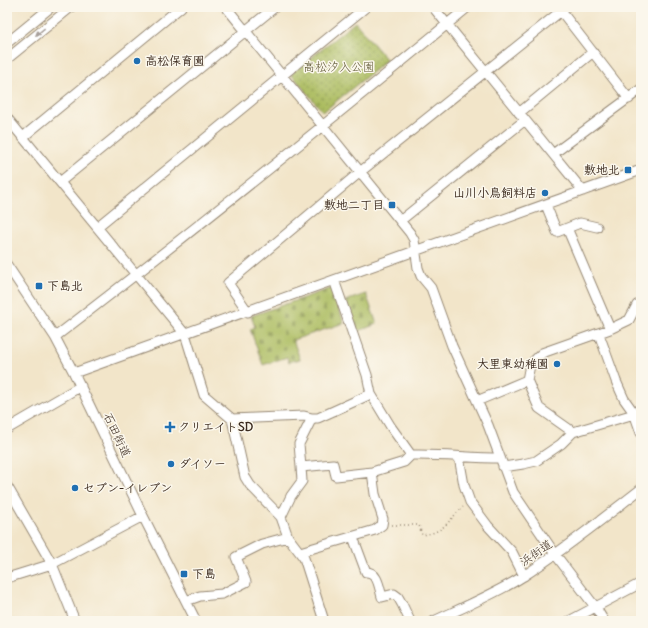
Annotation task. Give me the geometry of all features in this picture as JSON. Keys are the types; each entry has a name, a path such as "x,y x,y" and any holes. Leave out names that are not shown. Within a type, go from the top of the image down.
{"street":[{"path":"7,43 51,7"},
{"path":"7,59 70,7"},
{"path":"23,137 181,7"},
{"path":"226,7 410,233 414,240 418,268 421,276 432,288 452,346 488,426 513,492 555,554 596,608 604,621"},
{"path":"60,182 275,7"},
{"path":"97,227 366,7"},
{"path":"432,7 583,191"},
{"path":"55,337 322,126 468,7"},
{"path":"248,312 228,284 360,172 564,9 593,52 628,98"},
{"path":"400,221 522,117 593,52"},
{"path":"553,154 641,89"},
{"path":"7,118 185,334 204,395 232,419 245,476 250,485 282,516 288,536 304,558 324,621"},
{"path":"74,373 248,312 641,170"},
{"path":"546,204 557,232 580,223 597,227"},
{"path":"567,228 610,329"},
{"name":"石田街道","path":"7,265 55,337 81,386 143,516 196,621"},
{"path":"334,280 367,375 371,394 391,427 411,455"},
{"path":"573,432 539,408 527,380 530,365 542,353 599,334 629,320 637,305 641,303"},
{"path":"599,334 624,399 637,413 641,433"},
{"path":"477,401 527,380"},
{"path":"7,429 81,386"},
{"path":"232,419 304,416 318,418 371,394"},
{"path":"301,467 334,464 336,476 372,472 404,462 411,455 441,454 523,464 536,460 561,444 573,432 637,413"},
{"path":"282,516 291,496 302,481 299,444 312,418"},
{"path":"459,457 464,485 470,502 488,526 512,552 524,576"},
{"path":"300,552 353,537 382,526 383,519 375,494 372,472"},
{"path":"7,486 52,564 75,621"},
{"name":"浜街道","path":"434,621 479,600 524,576 641,489"},
{"path":"7,578 52,564 143,516"},
{"path":"186,601 200,596 222,594 246,582 236,557 262,544 288,536"},
{"path":"353,537 366,572 371,572 375,575 382,596 394,594 398,597 410,621"},
{"path":"569,621 641,583"}],"path":[{"path":"382,526 419,525 422,535 438,532 470,502"}],"green space":[{"name":"高松汐入公園","path":"355,22 387,60 323,112 291,74"},
{"path":"332,288 344,323 293,340 300,359 289,362 287,357 263,365 250,329 255,327 251,316"},
{"path":"366,294 377,324 356,332 345,301"}],"place":[{"name":"高松保育園","path":"137,61"},
{"name":"敷地北","path":"628,170"},
{"name":"山川小鳥飼料店","path":"545,193"},
{"name":"敷地二丁目","path":"392,205"},
{"name":"下島北","path":"39,286"},
{"name":"大里東幼稚園","path":"557,364"},
{"name":"クリエイトSD","path":"170,427"},
{"name":"ダイソー","path":"171,464"},
{"name":"セブン-イレブン","path":"75,488"},
{"name":"下島","path":"184,574"}]}
